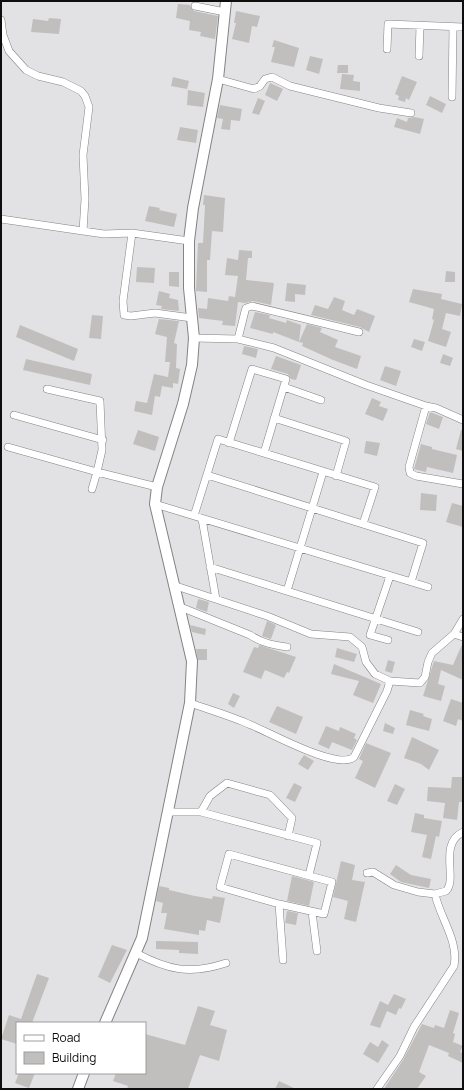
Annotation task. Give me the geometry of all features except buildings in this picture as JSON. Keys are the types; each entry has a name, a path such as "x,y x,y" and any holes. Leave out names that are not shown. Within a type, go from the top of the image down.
{"street":[{"path":"105,1022 142,938 190,703 192,661 155,504 157,487 183,404 192,365 194,338 188,288 189,241 193,208 218,79 226,1"},
{"path":"195,6 225,12"},
{"path":"1,20 3,36 9,51 26,70 38,76 63,82 81,91 85,96 89,107 84,155 85,199 83,231"},
{"path":"387,49 388,24 463,27"},
{"path":"419,56 420,26"},
{"path":"452,97 453,27"},
{"path":"218,79 254,89 260,86 265,79 272,77 297,87 379,108 411,113"},
{"path":"1,219 104,234 132,233 189,241"},
{"path":"132,233 123,301 124,315 131,316 155,313 192,318"},
{"path":"238,339 246,308 252,306 359,332"},
{"path":"194,338 238,339 274,348 366,385 426,406 446,411 463,420"},
{"path":"229,443 252,369 286,379 264,453"},
{"path":"284,388 321,400"},
{"path":"48,389 100,401 103,440 102,454 92,489"},
{"path":"426,406 409,467 410,472 416,476 463,484"},
{"path":"14,415 103,440"},
{"path":"274,418 346,441 336,476"},
{"path":"194,516 218,439 375,487 363,524"},
{"path":"8,447 157,487"},
{"path":"287,591 323,472"},
{"path":"207,475 423,543 411,582"},
{"path":"155,504 428,587"},
{"path":"202,519 216,599"},
{"path":"210,567 418,632"},
{"path":"388,640 370,635 390,576"},
{"path":"174,585 267,616 311,634 345,636 353,638 362,647 366,662 375,674 390,681 420,683 425,678 428,662 432,653 454,634 463,620"},
{"path":"178,606 250,635 261,642 274,646 287,646"},
{"path":"454,634 463,637"},
{"path":"190,703 251,724 317,754 349,760 354,757 387,691 390,681"},
{"path":"201,812 210,796 227,783 270,795 292,818 288,836"},
{"path":"168,812 201,812 316,844 309,875"},
{"path":"368,873 373,872 394,886 418,892 435,894 446,891 449,889 451,883 449,852 457,836 463,832"},
{"path":"229,854 332,882 324,914 278,904 220,887 229,854"},
{"path":"377,1089 400,1056 414,1027 454,966 456,954 437,905 435,894"},
{"path":"278,904 283,960"},
{"path":"312,912 317,952"},
{"path":"136,953 155,963 188,970 208,969 226,963"},
{"path":"78,1089 84,1074"}]}
